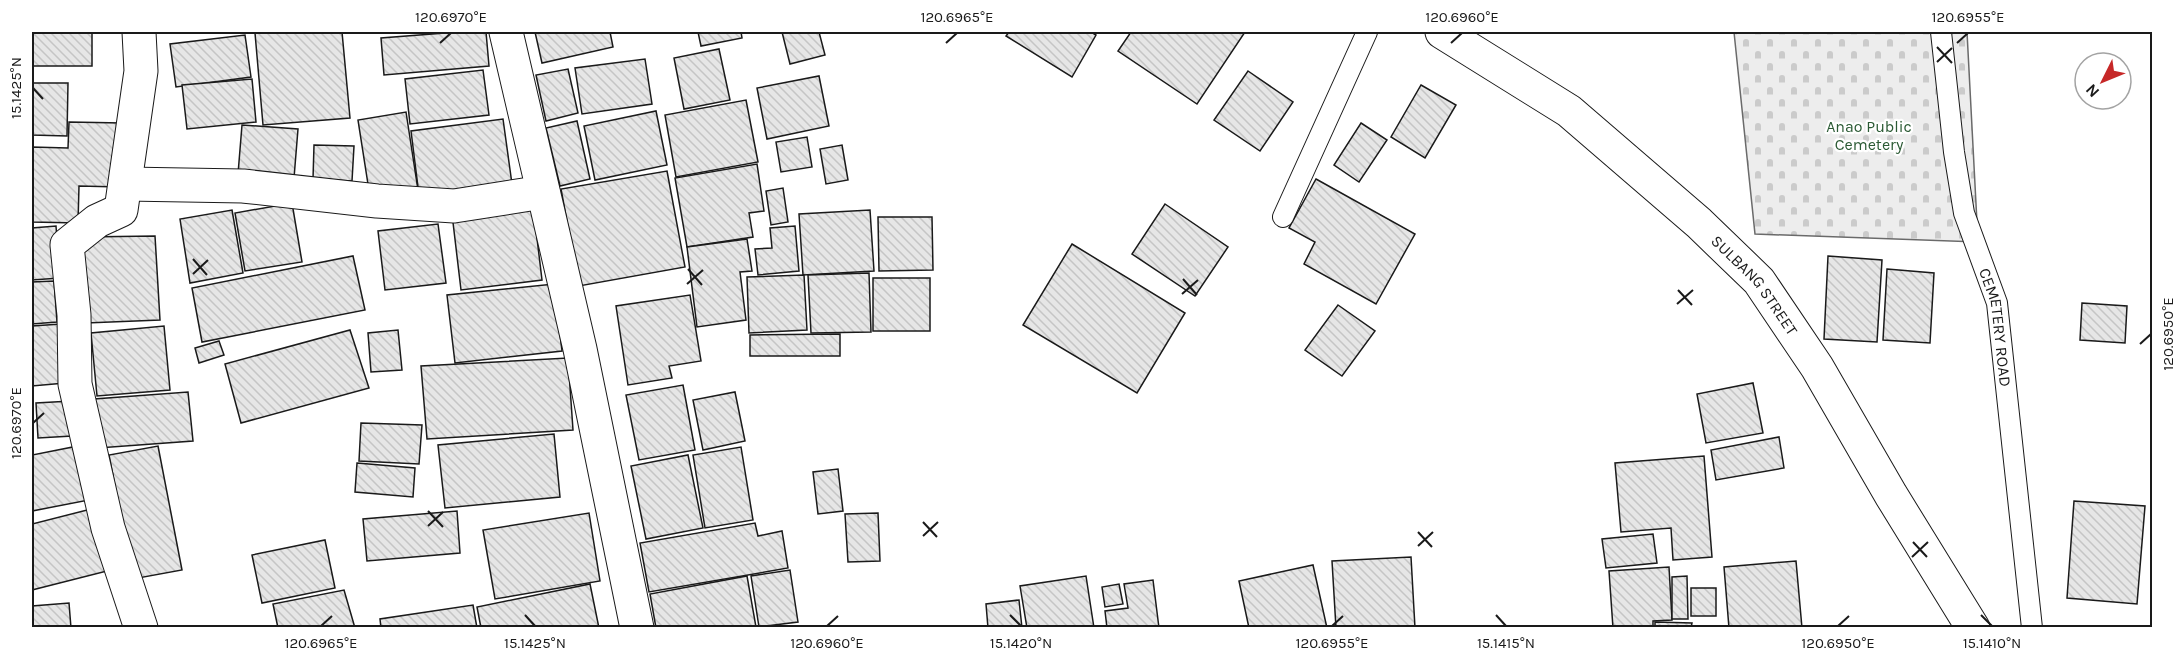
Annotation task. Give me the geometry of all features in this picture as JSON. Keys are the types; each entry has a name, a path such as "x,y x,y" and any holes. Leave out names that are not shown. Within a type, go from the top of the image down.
{"street":[{"path":"139,32 141,71 121,210 97,221 68,245 74,315 75,384 108,528 141,627"},
{"path":"506,32 580,349 637,627"},
{"name":"SULBANG STREET","path":"1442,32 1569,111 1700,223 1760,281 1817,367 1891,495 1972,627"},
{"path":"126,184 243,186 377,201 454,206 543,192"}],"lane":[{"path":"1283,217 1367,32"},
{"name":"CEMETERY ROAD","path":"1941,32 1954,152 1964,213 1997,303 2032,627"}],"green space":[{"name":"Anao Public Cemetery","path":"1734,32 1967,32 1978,242 1755,234"}],"building":[{"path":"32,32 92,32 92,66 32,66"},
{"path":"342,32 350,118 263,125 255,33"},
{"path":"486,32 489,66 384,75 381,38"},
{"path":"535,32 610,32 613,47 542,63"},
{"path":"698,32 741,32 742,38 701,46"},
{"path":"782,32 819,32 825,55 790,64"},
{"path":"1009,32 1091,32 1096,35 1072,77 1006,36"},
{"path":"1131,32 1245,32 1197,104 1118,51"},
{"path":"245,35 251,77 176,87 170,44"},
{"path":"719,49 730,100 684,109 674,58"},
{"path":"645,59 652,104 582,114 575,68"},
{"path":"568,69 578,113 546,121 536,75"},
{"path":"483,70 489,115 410,124 405,79"},
{"path":"1248,71 1293,102 1260,151 1214,120"},
{"path":"819,76 829,126 767,139 757,88"},
{"path":"252,79 256,122 187,129 182,85"},
{"path":"32,83 68,83 67,136 32,135"},
{"path":"1421,85 1456,105 1425,158 1391,137"},
{"path":"746,100 758,162 676,177 665,115"},
{"path":"656,111 667,165 595,180 584,126"},
{"path":"406,112 418,190 370,197 358,120"},
{"path":"503,119 512,184 419,195 411,131"},
{"path":"577,121 590,179 560,186 546,128"},
{"path":"69,122 122,123 120,187 79,186 78,223 32,222 32,147 68,148"},
{"path":"1361,123 1387,140 1359,182 1334,165"},
{"path":"242,125 298,129 294,178 238,174"},
{"path":"807,137 812,167 781,172 776,142"},
{"path":"314,145 354,146 352,181 313,179"},
{"path":"842,145 848,180 826,184 820,149"},
{"path":"757,164 764,211 749,213 753,237 687,247 675,178"},
{"path":"667,171 685,267 579,286 561,189"},
{"path":"1316,179 1415,234 1376,304 1304,264 1315,242 1289,228"},
{"path":"783,188 788,222 771,225 766,191"},
{"path":"292,203 302,262 245,271 235,213"},
{"path":"1165,204 1228,247 1195,296 1132,254"},
{"path":"533,205 542,280 461,290 452,214"},
{"path":"232,210 243,273 190,283 180,219"},
{"path":"870,210 874,271 803,275 799,214"},
{"path":"878,217 932,217 933,270 879,271"},
{"path":"438,224 446,283 385,290 378,231"},
{"path":"56,226 60,278 32,280 32,228"},
{"path":"795,226 799,271 758,275 755,249 772,248 770,228"},
{"path":"155,236 160,320 86,323 83,237"},
{"path":"747,239 752,271 740,272 746,320 697,327 687,247"},
{"path":"1072,244 1185,313 1137,393 1023,325"},
{"path":"353,256 365,310 202,342 192,288"},
{"path":"1828,256 1882,260 1877,342 1824,339"},
{"path":"1887,269 1934,273 1930,343 1883,340"},
{"path":"869,273 871,332 811,333 808,275"},
{"path":"804,275 807,330 749,333 747,277"},
{"path":"873,278 930,278 930,331 873,331"},
{"path":"54,281 57,322 32,324 32,282"},
{"path":"554,284 562,351 455,363 447,295"},
{"path":"690,295 701,361 669,366 672,378 628,385 616,306"},
{"path":"2082,303 2127,306 2125,343 2080,340"},
{"path":"1338,305 1375,331 1342,376 1305,350"},
{"path":"61,324 65,383 32,386 32,326"},
{"path":"164,326 170,390 97,396 91,333"},
{"path":"350,330 369,388 241,423 225,364"},
{"path":"398,330 402,370 371,372 368,333"},
{"path":"840,334 840,356 750,356 750,335"},
{"path":"219,341 224,355 199,363 195,348"},
{"path":"568,358 573,430 427,439 421,366"},
{"path":"1753,383 1763,433 1706,443 1697,394"},
{"path":"683,385 695,450 639,460 626,395"},
{"path":"188,392 193,441 98,448 94,399"},
{"path":"735,392 745,441 703,450 693,400"},
{"path":"71,401 72,436 38,438 36,403"},
{"path":"361,423 422,425 419,464 359,461"},
{"path":"554,434 560,497 445,508 438,445"},
{"path":"1779,437 1784,468 1716,480 1711,450"},
{"path":"78,446 89,500 32,511 32,455"},
{"path":"158,446 182,570 133,579 109,455"},
{"path":"741,447 753,520 705,528 693,455"},
{"path":"688,455 703,528 646,539 631,466"},
{"path":"1704,456 1712,557 1673,560 1671,528 1621,532 1615,463"},
{"path":"357,463 415,468 413,497 355,492"},
{"path":"838,469 843,511 818,514 813,472"},
{"path":"2074,501 2145,506 2137,604 2067,598"},
{"path":"95,508 111,570 32,590 32,524"},
{"path":"457,511 460,553 367,561 363,519"},
{"path":"589,513 600,581 495,599 483,530"},
{"path":"878,513 880,561 848,562 845,514"},
{"path":"755,523 758,536 782,531 788,568 649,592 640,543"},
{"path":"1653,534 1657,563 1606,568 1602,539"},
{"path":"325,540 335,588 262,603 252,555"},
{"path":"1411,557 1415,628 1336,628 1332,561"},
{"path":"1796,561 1802,628 1729,628 1724,567"},
{"path":"1313,565 1327,628 1249,628 1239,581"},
{"path":"1669,567 1672,620 1653,621 1653,628 1613,628 1609,571"},
{"path":"790,570 798,622 759,627 751,576"},
{"path":"747,576 756,627 656,628 650,594"},
{"path":"1086,576 1094,628 1027,628 1020,586"},
{"path":"1687,576 1688,619 1672,619 1672,577"},
{"path":"1153,580 1159,628 1107,628 1105,611 1128,608 1124,584"},
{"path":"590,584 599,628 481,628 477,607"},
{"path":"1119,584 1123,604 1105,607 1102,587"},
{"path":"1691,588 1716,588 1716,616 1691,616"},
{"path":"344,590 355,628 278,628 273,604"},
{"path":"1019,600 1022,628 988,628 986,604"},
{"path":"69,603 71,628 32,628 32,606"},
{"path":"473,605 477,628 381,628 380,619"},
{"path":"1655,622 1692,623 1691,628 1655,628"}]}
